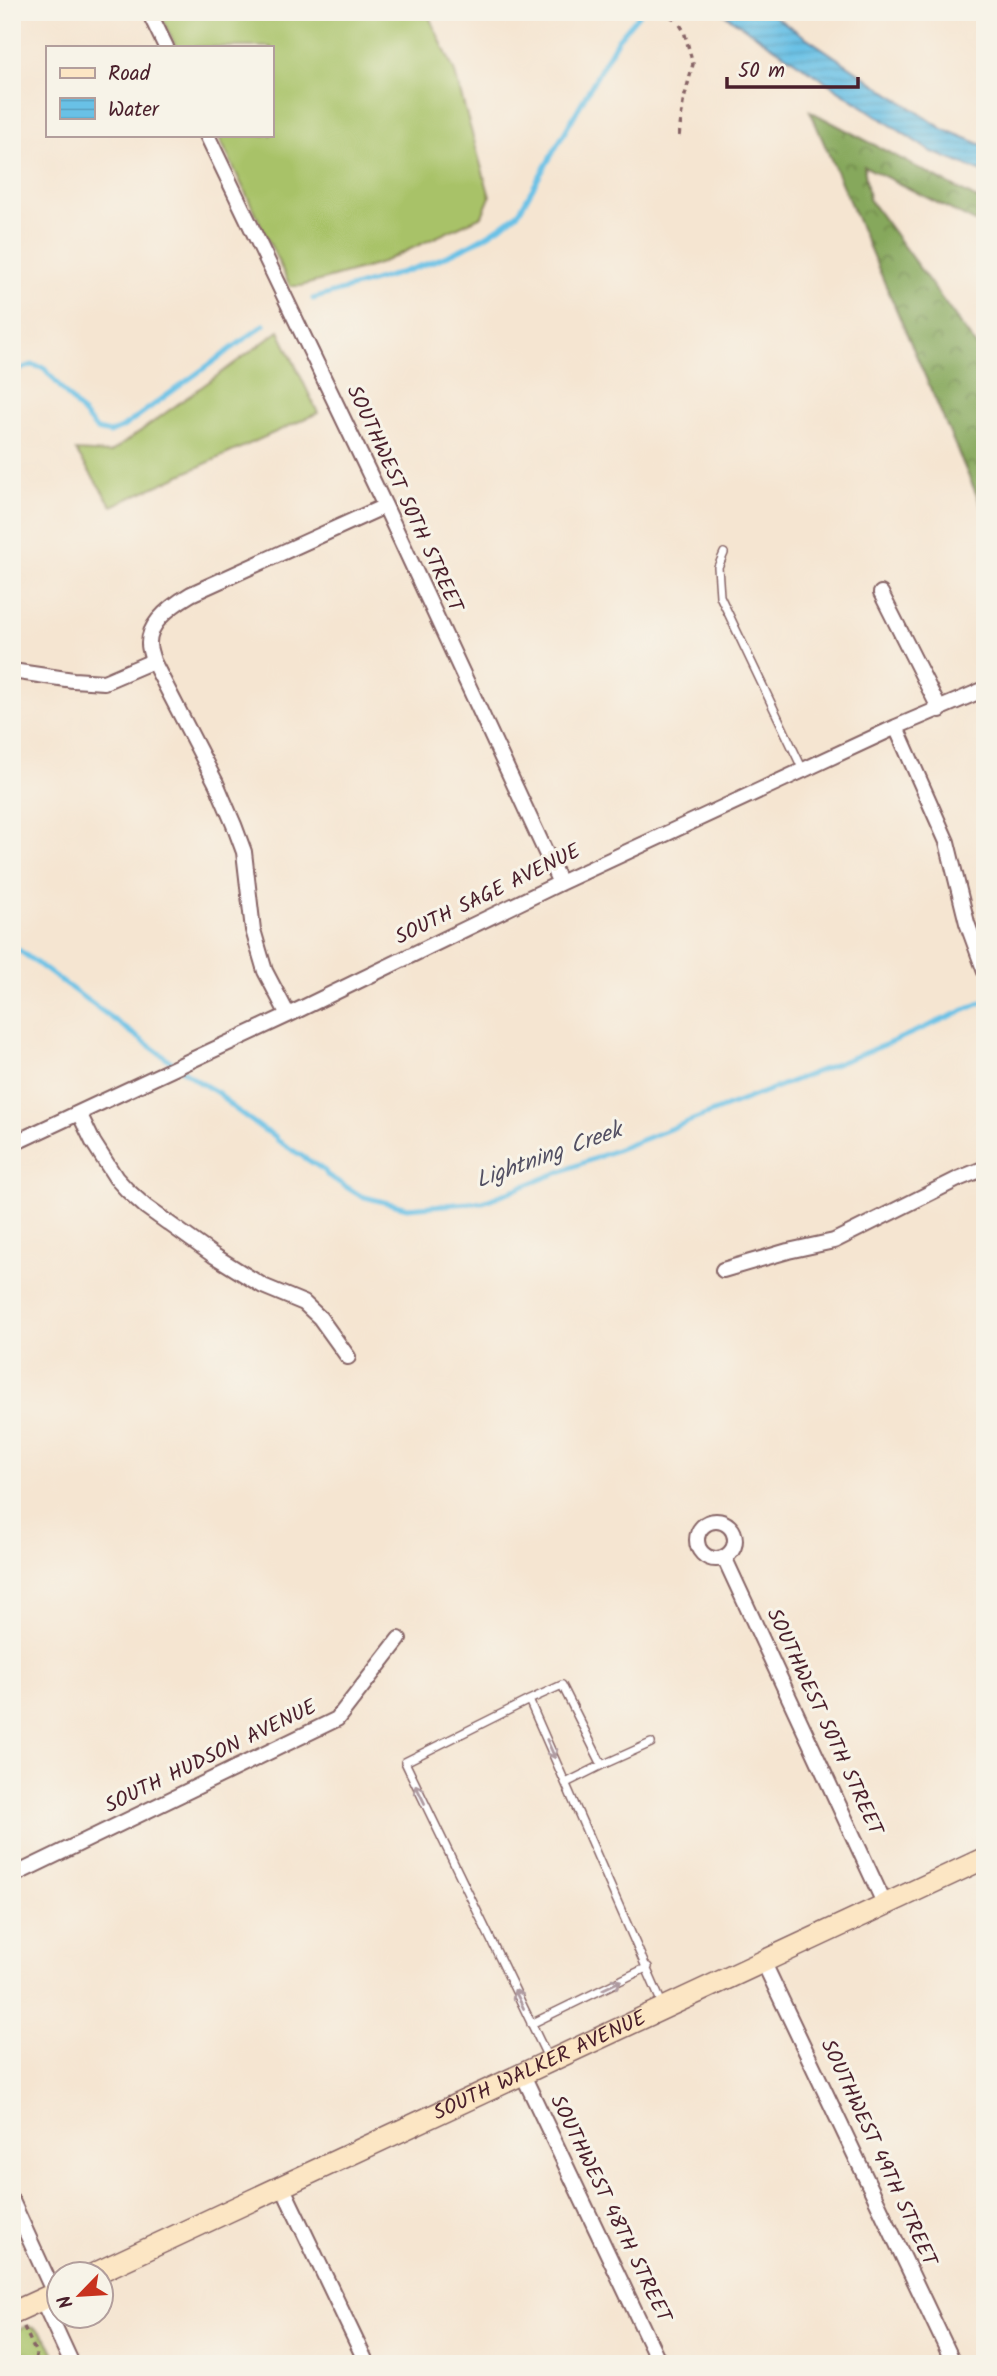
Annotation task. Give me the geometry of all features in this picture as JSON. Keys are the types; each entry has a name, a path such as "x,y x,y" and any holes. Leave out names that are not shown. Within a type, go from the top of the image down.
{"main road":[{"name":"SOUTH WALKER AVENUE","path":"116,2264 985,1858"},
{"path":"15,2311 46,2297"}],"street":[{"path":"149,12 166,46"},
{"name":"SOUTHWEST 50TH STREET","path":"207,136 385,506 560,883"},
{"path":"288,1015 265,971 253,930 244,852 234,825 216,783 153,661 148,643 167,609 191,594 385,506"},
{"path":"881,593 940,710"},
{"path":"12,671 104,682 153,661"},
{"name":"SOUTH SAGE AVENUE","path":"12,1144 288,1015 560,883 896,727 985,689"},
{"path":"896,727 947,842 978,957 985,972"},
{"path":"79,1113 93,1142 116,1178 136,1199 214,1255 263,1286 304,1303 320,1318 348,1357"},
{"path":"723,1270 834,1241 985,1168"},
{"name":"SOUTHWEST 50TH STREET","path":"724,1557 885,1905"},
{"name":"SOUTH HUDSON AVENUE","path":"12,1876 337,1720 399,1639"},
{"name":"SOUTHWEST 49TH STREET","path":"764,1961 954,2364"},
{"name":"SOUTHWEST 48TH STREET","path":"522,2073 660,2364"},
{"path":"282,2186 367,2364"},
{"path":"12,2202 46,2280"},
{"path":"62,2330 72,2364"}],"lane":[{"path":"724,553 718,567 720,596 803,770"},
{"path":"549,2060 405,1762 562,1685 602,1765"},
{"path":"529,1700 664,2007"},
{"path":"566,1783 651,1742"},
{"path":"531,2024 648,1967"}],"path":[{"path":"672,14 684,31 693,64 678,136"},
{"path":"15,2311 36,2353 35,2364"}],"green space":[{"path":"159,12 427,12 454,70 490,197 482,216 376,265 301,286 290,286 218,136 273,136 273,46 176,46"},
{"path":"810,111 985,203 985,227 864,166 869,199 985,358 985,514"},
{"path":"279,331 318,413 112,506 76,451 110,453"},
{"path":"26,2326 44,2335 59,2364 12,2364 12,2333"}],"water":[{"path":"721,12 768,12 943,129 985,146 985,173 930,151"}],"waterway":[{"path":"313,299 447,256 472,244 519,212 618,39 641,12"},
{"path":"12,372 32,365 44,368 97,430 110,433 123,427 264,325"},
{"name":"Lightning Creek","path":"12,945 196,1080 220,1094 231,1106 327,1175 361,1196 407,1208 483,1202 887,1044 985,1001"}]}
